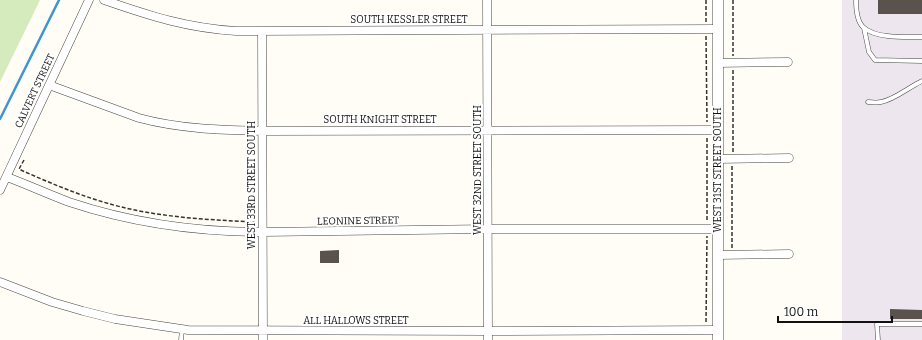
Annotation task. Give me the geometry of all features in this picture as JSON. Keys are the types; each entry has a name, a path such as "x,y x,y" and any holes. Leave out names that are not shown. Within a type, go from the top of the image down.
{"street":[{"name":"CALVERT STREET","path":"0,190 89,0"},
{"name":"SOUTH KESSLER STREET","path":"104,0 141,13 180,24 219,30 718,29"},
{"name":"WEST 32ND STREET SOUTH","path":"487,0 488,336"},
{"name":"WEST 31ST STREET SOUTH","path":"718,0 718,335"},
{"name":"WEST 33RD STREET SOUTH","path":"262,31 263,336"},
{"path":"718,63 788,62"},
{"name":"SOUTH KNIGHT STREET","path":"49,85 129,115 154,122 200,129 262,131 718,130"},
{"path":"718,159 789,158"},
{"name":"LEONINE STREET","path":"6,177 70,202 146,222 180,228 237,232 718,230"},
{"path":"718,255 789,254"},
{"name":"ALL HALLOWS STREET","path":"0,282 45,300 77,310 115,319 182,329 263,336 488,336 706,330 718,335"}],"lane":[{"path":"856,0 859,21 864,28 869,52 875,60 922,61"},
{"path":"864,28 876,33 893,37 922,37"},
{"path":"868,102 881,102 892,99 922,81"},
{"path":"878,340 877,324 922,324"},
{"path":"181,340 182,329"}],"path":[{"path":"706,0 706,330"},
{"path":"732,248 733,0"},
{"path":"25,156 19,169 55,186 128,208 159,214 201,219 256,222"}],"shaded area":[{"path":"842,0 922,0 922,340 842,340"}],"green space":[{"path":"0,0 40,0 0,82"}],"building":[{"path":"878,0 922,0 922,14 878,14"},
{"path":"339,250 339,263 320,263 320,251"},
{"path":"890,309 922,310 922,319 890,319"}],"waterway":[{"path":"0,119 59,0"}]}
